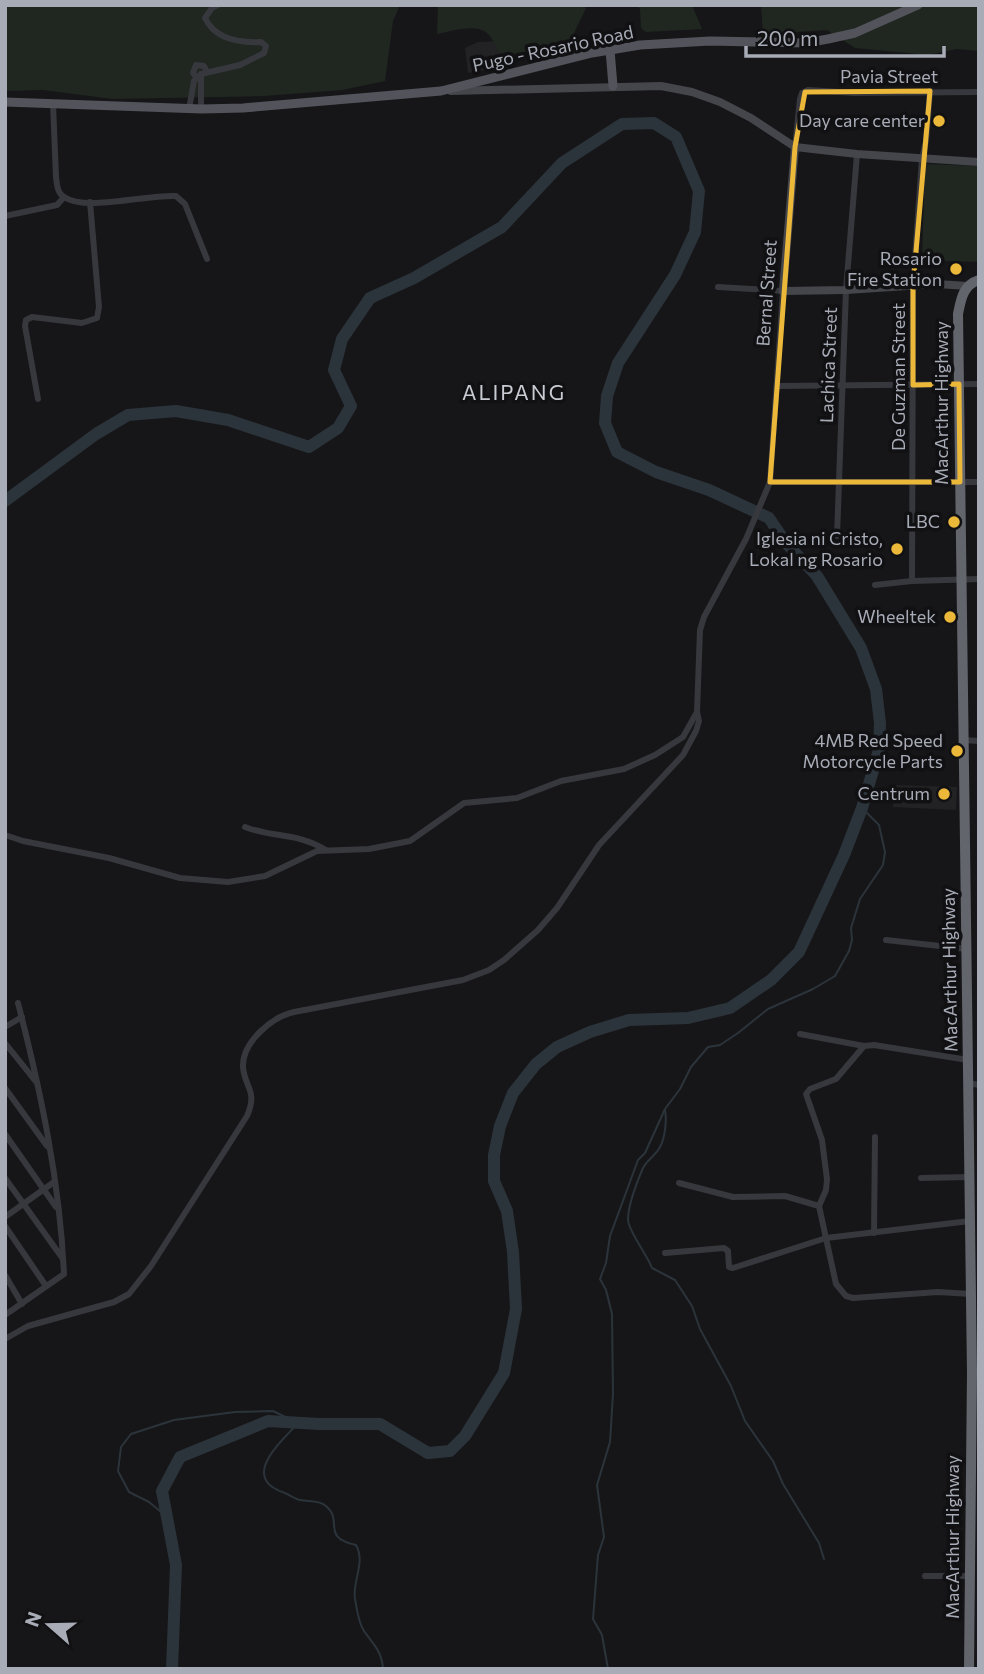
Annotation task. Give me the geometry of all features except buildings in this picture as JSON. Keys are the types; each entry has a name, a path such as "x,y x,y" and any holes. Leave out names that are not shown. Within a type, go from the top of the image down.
{"highway":[{"name":"MacArthur Highway","path":"969,1669 970,1576 974,1556 975,1494 975,1372 969,1177 974,1084 968,1060 958,314 962,293 974,283"}],"main road":[{"name":"Pugo - Rosario Road","path":"441,91 610,50 710,41 806,43 855,33 918,5"},
{"path":"610,50 613,86"},
{"name":"Pugo - Rosario Road","path":"5,102 188,109 243,108 441,91 661,86 702,96 751,118 795,147"},
{"path":"795,147 979,162"},
{"name":"Bernal Street","path":"783,291 795,147"},
{"path":"783,291 974,283"}],"street":[{"path":"188,109 194,81 202,75 254,60 264,53 266,46 261,42 231,39 209,27 205,18 212,8 218,5"},
{"path":"201,109 202,75"},
{"name":"Pavia Street","path":"801,95 811,90 855,93 979,92"},
{"name":"De Guzman Street","path":"912,581 913,286 930,91"},
{"name":"Bernal Street","path":"795,147 801,95"},
{"path":"53,104 56,177 58,188 64,197 90,202 176,196 185,204 207,259"},
{"name":"Lachica Street","path":"837,536 846,290 857,154"},
{"path":"5,216 57,205 64,197"},
{"path":"38,400 26,320 32,317 82,323 97,318 99,307 90,202"},
{"path":"718,287 783,291"},
{"name":"Bernal Street","path":"5,1339 27,1325 114,1302 129,1294 247,1116 252,1097 244,1074 244,1057 255,1038 275,1020 294,1012 463,980 489,970 523,946 557,908 599,845 682,755 699,721 700,631 704,617 746,539 771,482 783,291"},
{"path":"777,386 979,384"},
{"path":"771,482 979,482"},
{"path":"875,585 979,579"},
{"path":"5,835 109,858 180,878 228,882 265,876 304,856 326,850 398,845 419,836 444,815 464,803 517,799 561,781 638,764 682,737 697,712"},
{"path":"964,740 979,741"},
{"path":"245,827 257,832 293,836 326,850"},
{"path":"886,940 967,949"},
{"path":"5,1315 64,1275 54,1182 39,1085 18,1003"},
{"path":"5,1027 22,1017"},
{"path":"800,1034 968,1060"},
{"path":"5,1043 39,1085"},
{"path":"864,1046 836,1079 810,1089 806,1094 818,1127 825,1166 827,1185 820,1206 836,1284 846,1296 853,1298 938,1292 971,1294"},
{"path":"5,1088 48,1147"},
{"path":"5,1134 57,1208"},
{"path":"874,1233 876,1136"},
{"path":"921,1178 969,1177"},
{"path":"5,1178 63,1260"},
{"path":"5,1217 54,1182"},
{"path":"679,1183 733,1196 785,1196 820,1206"},
{"path":"665,1253 723,1248 728,1251 729,1267 732,1269 826,1238 970,1221"},
{"path":"5,1226 46,1286"},
{"path":"5,1275 22,1304"},
{"path":"925,1576 970,1576"}],"highlighted area":[{"path":"930,91 913,286 913,385 959,384 960,482 770,482 795,147 805,92"}],"shaded area":[{"path":"5,5 400,5 393,21 385,81 342,90 264,96 113,99 43,90 5,91"},
{"path":"438,5 580,5 586,8 567,48 505,63 492,39 482,30 463,29 437,34"},
{"path":"637,5 692,5 702,29 646,32 641,28 640,9"},
{"path":"761,5 979,5 979,51 957,49 928,55 855,48 827,30 763,34"},
{"path":"501,41 510,48 513,65 468,73 465,48 478,42"},
{"path":"925,164 979,166 979,262 922,260"},
{"path":"894,785 957,787 956,810 893,807"}],"waterway":[{"path":"5,501 96,434 128,415 176,411 228,420 309,447 338,428 351,406 334,370 342,339 370,298 414,278 502,227 562,163 622,124 654,123 676,137 699,191 695,232 675,275 618,363 607,396 605,423 617,452 656,472 709,490 769,518 786,543 817,576 861,648 876,689 880,723 879,750 862,808 844,855 799,952 771,980 730,1008 688,1018 629,1020 590,1032 557,1047 536,1064 513,1093 500,1126 494,1155 494,1181 507,1211 513,1252 516,1309 504,1373 465,1436 450,1451 428,1453 380,1424 268,1421 180,1457 162,1491 176,1565 172,1669"},
{"path":"608,1669 602,1635 593,1619 598,1555 604,1537 597,1485 610,1442 613,1394 612,1314 606,1290 600,1279 606,1263 610,1236 638,1160 645,1153 665,1109 680,1089 691,1067 708,1047 720,1045 768,1009 835,976 849,951 851,928 860,899 883,865 885,852 879,825 862,808"},
{"path":"665,1110 663,1139 638,1180 629,1207 629,1224 652,1268 675,1280 692,1306 700,1329 731,1386 745,1421 773,1461 783,1484 819,1543 824,1559"},
{"path":"166,1516 149,1502 129,1492 118,1471 121,1447 131,1434 174,1420 235,1412 273,1411 298,1423 268,1460 264,1470 265,1479 272,1487 296,1499 326,1506 333,1517 335,1533 345,1542 356,1545 360,1558 355,1592 358,1615 362,1627 379,1652 383,1669"}],"place":[{"name":"Day care center","path":"939,121"},
{"name":"Rosario Fire Station","path":"956,269"},
{"name":"LBC","path":"954,522"},
{"name":"Iglesia ni Cristo, Lokal ng Rosario","path":"897,549"},
{"name":"Wheeltek","path":"950,617"},
{"name":"4MB Red Speed Motorcycle Parts","path":"957,751"},
{"name":"Centrum","path":"944,794"}],"district":[{"name":"ALIPANG","path":"514,393"}]}
